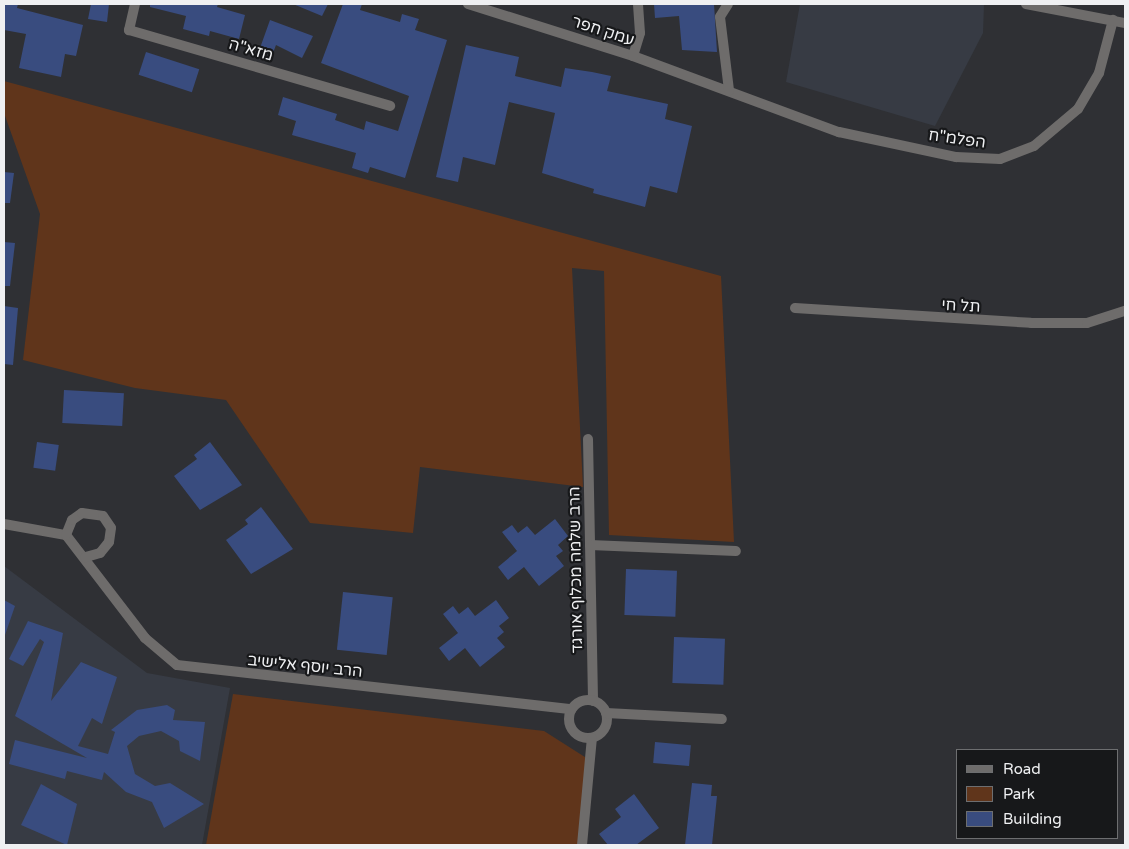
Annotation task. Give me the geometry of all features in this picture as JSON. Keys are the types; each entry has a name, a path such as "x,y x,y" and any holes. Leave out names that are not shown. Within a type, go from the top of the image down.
{"street":[{"name":"מזא\"ה","path":"135,4 129,30 390,106"},
{"name":"עמק חפר","path":"468,4 633,56 729,90"},
{"path":"633,56 640,33 638,4"},
{"path":"728,4 720,17 729,90"},
{"path":"1026,4 1125,23"},
{"name":"הפלמ\"ח","path":"729,90 839,132 956,157 1000,159 1034,146 1078,108 1099,73 1113,20"},
{"name":"תל חי","path":"795,308 1031,323 1086,322 1125,312"},
{"name":"הרב שלמה מכלוף אורגד","path":"588,439 593,701"},
{"path":"4,524 66,534 86,557 100,553 109,542 111,528 103,516 82,513 72,520 66,534"},
{"path":"590,545 736,551"},
{"name":"הרב יוסף אלישיב","path":"86,557 145,638 177,665 572,709"},
{"path":"606,713 603,731 592,738 574,733 569,721 572,709 581,701 593,701 606,713 722,719"},
{"path":"582,845 592,738"}],"shaded area":[{"path":"800,4 984,4 983,33 935,126 786,82"},
{"path":"4,566 147,673 230,688 202,845 4,845"}],"green space":[{"path":"4,81 721,276 734,542 609,535 604,271 572,268 583,487 420,467 413,533 310,523 226,400 135,388 23,360 40,214 4,113"},
{"path":"233,694 544,731 588,759 579,845 206,845"}],"building":[{"path":"4,4 18,4 17,8 83,25 76,56 65,54 61,77 19,68 26,34 4,30"},
{"path":"91,4 109,4 107,22 88,19"},
{"path":"150,4 218,4 217,7 245,15 239,39 210,31 209,36 183,29 186,16 150,7"},
{"path":"293,4 328,4 322,16"},
{"path":"343,4 362,4 360,10 400,22 402,14 419,19 415,30 447,40 405,178 370,167 368,173 352,168 356,153 292,135 296,121 278,115 283,97 337,114 335,120 364,130 366,121 398,131 409,96 321,63"},
{"path":"654,4 714,4 717,52 682,50 679,16 655,18"},
{"path":"270,20 313,36 302,58 276,45 273,53 260,48"},
{"path":"466,45 519,57 515,76 561,87 565,68 592,72 611,76 607,91 668,104 665,119 692,126 677,193 650,186 645,207 593,193 594,189 542,173 555,113 509,102 495,165 463,157 458,182 436,177"},
{"path":"146,52 199,69 192,92 139,75"},
{"path":"4,172 14,173 10,203 4,203"},
{"path":"4,242 15,243 10,286 4,286"},
{"path":"4,306 18,308 13,365 4,364"},
{"path":"64,390 124,393 122,426 62,423"},
{"path":"37,442 59,445 55,471 33,468"},
{"path":"210,442 242,485 200,510 174,476 197,459 194,455"},
{"path":"261,507 293,549 251,574 226,540 248,524 245,520"},
{"path":"555,519 568,536 558,545 563,551 556,556 564,566 539,586 524,567 508,580 498,567 517,551 502,532 512,525 518,533 527,526 535,535"},
{"path":"626,569 677,571 675,617 624,615"},
{"path":"343,592 393,597 387,655 337,650"},
{"path":"4,600 15,606 5,635 4,634"},
{"path":"496,600 509,618 499,626 504,632 497,638 505,647 480,667 465,648 449,661 439,648 458,633 443,614 453,606 459,614 468,607 475,616"},
{"path":"28,621 63,633 51,701 81,662 117,677 102,724 92,718 78,746 108,754 115,732 111,730 137,710 167,705 175,710 173,720 205,722 200,761 180,751 179,741 161,731 139,736 127,746 135,774 155,786 170,783 204,804 164,828 152,802 126,792 104,772 102,780 67,771 65,779 9,764 15,740 87,758 15,716 44,642 40,639 23,666 9,659"},
{"path":"674,637 725,639 723,685 672,683"},
{"path":"655,742 691,745 689,766 653,763"},
{"path":"692,783 712,785 711,796 717,796 712,845 685,845"},
{"path":"41,784 77,804 67,845 21,825"},
{"path":"634,794 659,828 636,845 608,845 599,834 621,817 615,809"}]}
